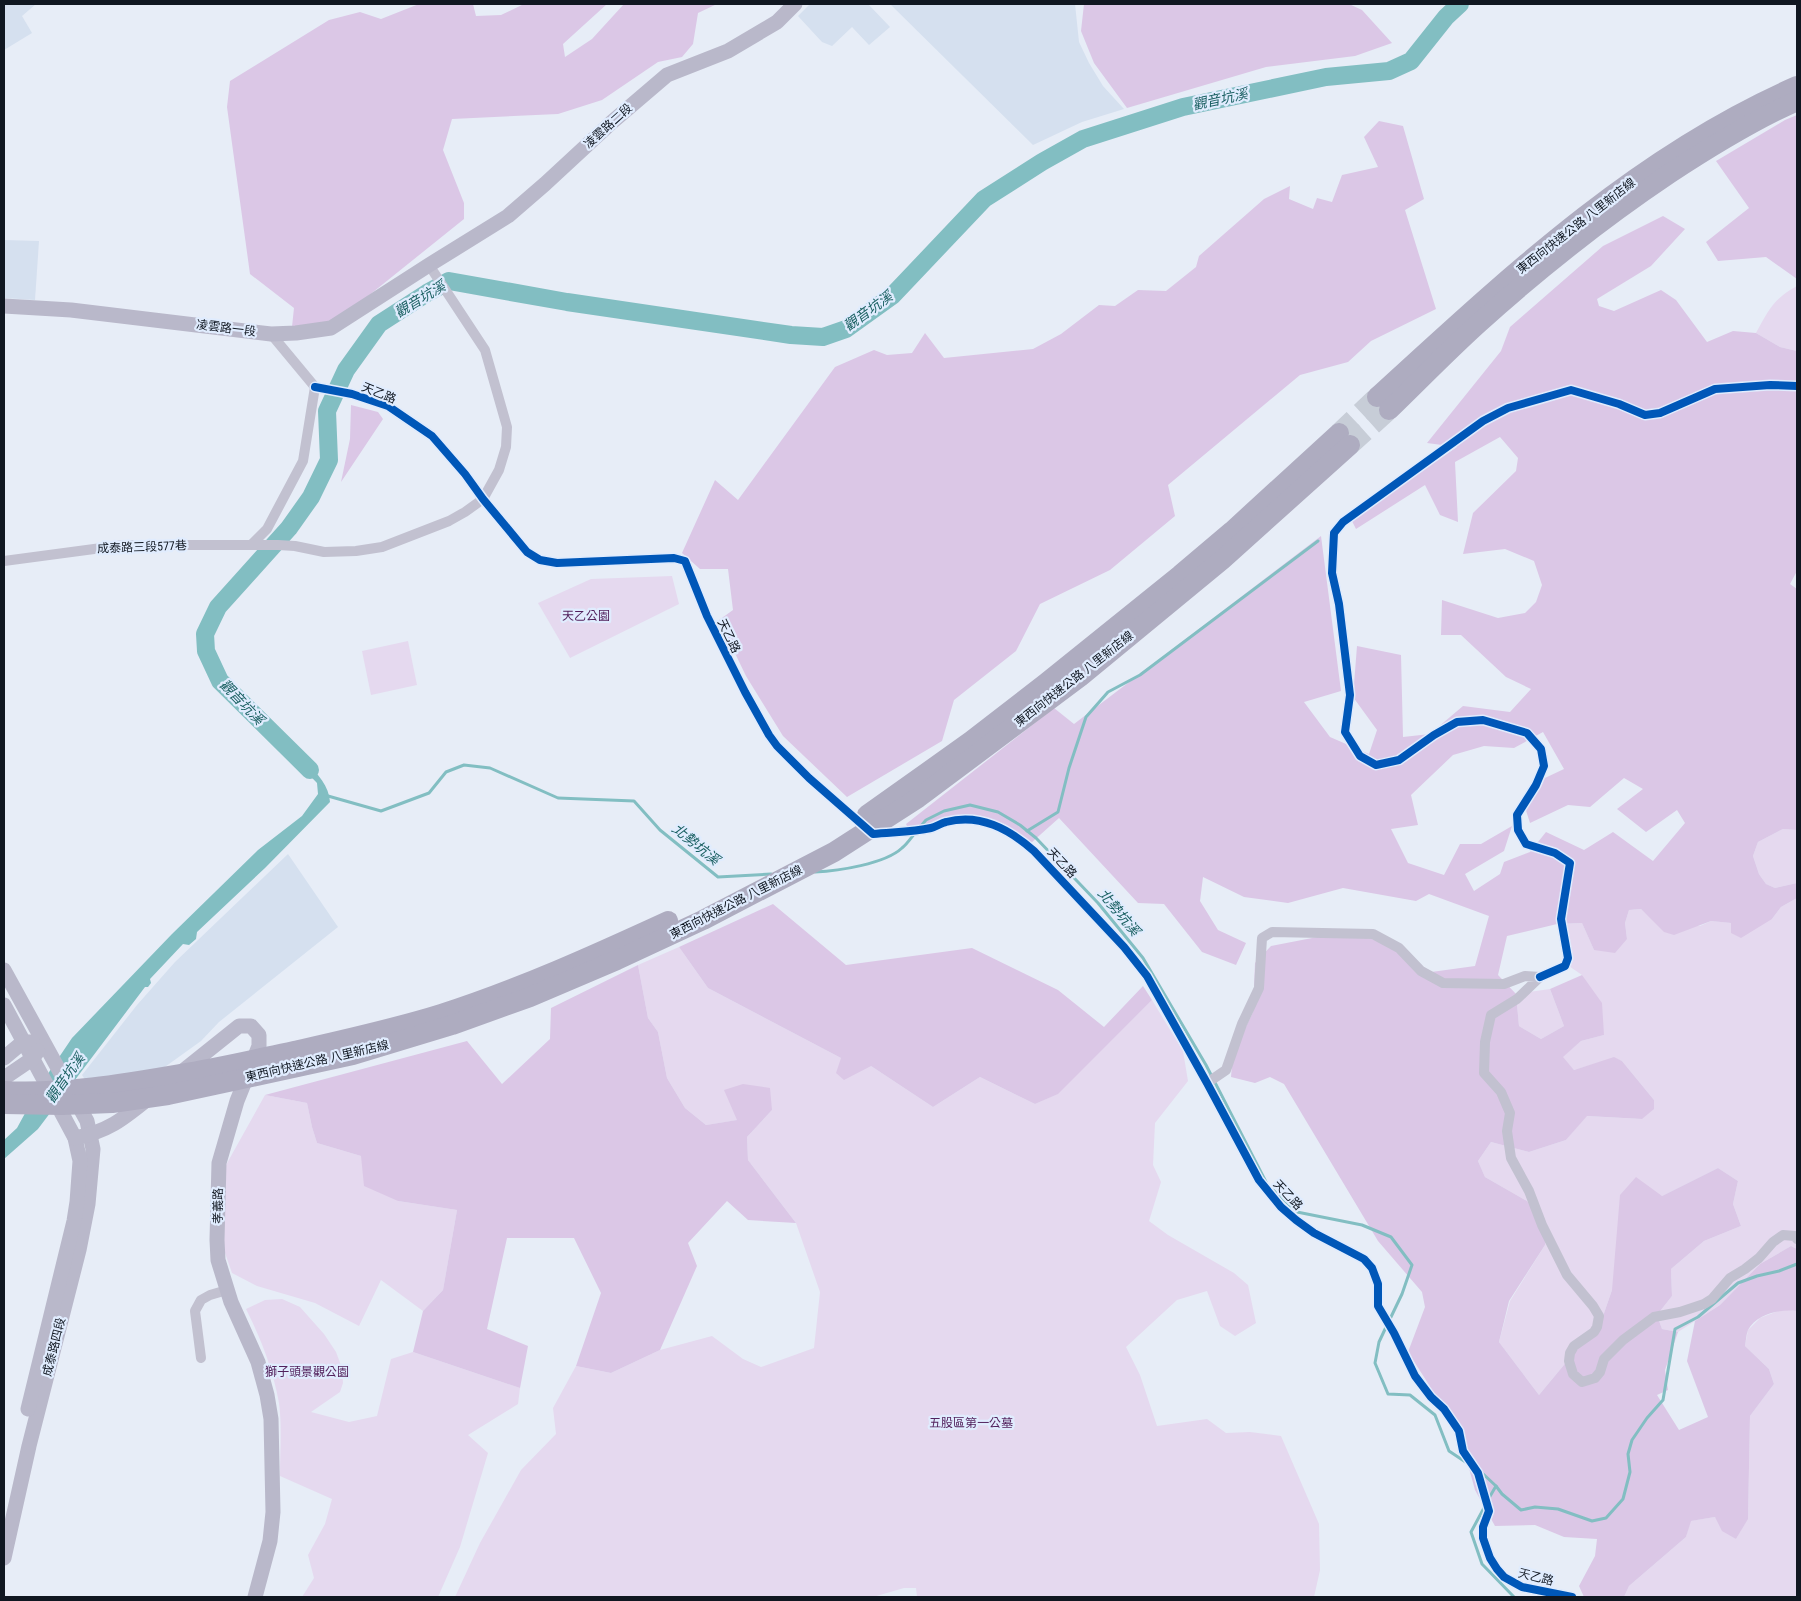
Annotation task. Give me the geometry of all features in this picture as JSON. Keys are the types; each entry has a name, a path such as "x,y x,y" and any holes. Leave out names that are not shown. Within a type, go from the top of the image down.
{"highway":[{"name":"東西向快速公路 八里新店線","path":"1383,404 1472,320 1538,253 1581,228 1644,182 1684,147 1730,119 1797,86"},
{"name":"東西向快速公路 八里新店線","path":"1644,182 1797,101"},
{"name":"東西向快速公路 八里新店線","path":"4,1091 101,1087 221,1067 357,1036 440,1014 513,988 599,953 697,908 781,866 845,830 1080,677 1222,560 1344,439"},
{"name":"東西向快速公路 八里新店線","path":"4,1104 62,1105 112,1103 168,1094 353,1055 452,1026 530,997 617,960 778,882 834,852 918,798 975,746"}],"street":[{"name":"凌雲路二段","path":"432,269 508,216 667,75 728,51 777,22 795,4"},
{"path":"432,269 485,350 507,428 506,447 499,470 483,499"},
{"name":"凌雲路一段","path":"4,306 71,310 271,334 296,333 331,328 432,269"},
{"path":"251,545 267,529 303,461 315,387 271,334"},
{"path":"1797,386 1770,384 1715,389 1660,413 1645,415 1620,404 1572,390 1530,400 1508,408 1483,421 1343,522 1334,533 1332,573 1339,604 1350,695 1345,732 1360,756 1376,765 1399,760 1434,735 1457,722 1482,720 1527,733 1541,749 1544,766 1536,785 1517,815 1518,830 1526,844 1555,853 1570,863 1561,919 1568,958 1565,966 1540,977 1517,999 1491,1015 1485,1042 1484,1073 1501,1092 1510,1113 1507,1132 1511,1158 1529,1191 1542,1225 1567,1275 1599,1316 1594,1332 1574,1346 1570,1353 1569,1361 1576,1377 1582,1382 1596,1378 1604,1359 1623,1340 1654,1317 1680,1312 1704,1304 1712,1299 1730,1278 1759,1258 1772,1242 1783,1235 1796,1236 1797,1239"},
{"name":"天乙路","path":"315,387 352,394 388,406 432,436 527,552 540,560 557,564 674,558 685,561 707,616 759,718 777,746 809,778 873,834 933,828 944,822 967,818 982,820 996,825 1018,837 1034,851 1118,939 1147,976 1259,1180 1277,1202 1296,1220 1314,1233 1364,1259 1372,1268 1378,1284 1378,1306 1394,1333 1415,1376 1444,1409 1458,1431 1463,1451 1478,1474 1489,1511 1483,1527 1482,1538 1490,1558 1497,1569 1504,1577 1522,1587 1572,1597"},
{"name":"成泰路三段577巷","path":"4,561 124,545 278,545 295,546 324,552 356,551 382,547 449,521 483,499"},
{"path":"1207,1083 1226,1070 1242,1024 1259,988 1262,938 1272,932 1373,934 1398,948 1421,971 1443,983 1504,984 1525,976 1540,977"},
{"path":"4,970 87,1121 91,1135"},
{"name":"成泰路四段","path":"4,1005 75,1138 80,1162 74,1221 65,1249 4,1511"},
{"name":"孝義路","path":"75,1138 91,1135 119,1122 239,1026 251,1026 258,1035 259,1046 237,1101 219,1163 217,1240 218,1260 227,1290 258,1362 267,1395 270,1419 273,1512 270,1541 255,1597"},
{"path":"4,1058 23,1042 48,1049"},
{"path":"4,1078 34,1064 48,1049"},
{"name":"成泰路四段","path":"4,1558 29,1446 79,1250 86,1214 92,1156 91,1135"},
{"path":"201,1358 195,1311 201,1300 227,1290"}],"shaded area":[{"path":"4,4 36,4 22,16 32,33 4,50"},
{"path":"419,4 473,4 476,16 501,15 524,4 607,4 563,44 565,57 592,39 624,4 717,4 698,13 693,44 682,57 658,62 602,100 558,114 452,119 443,150 464,203 464,219 337,321 292,327 294,308 250,274 227,107 230,81 329,20 360,12 381,19"},
{"path":"810,4 868,4 890,27 869,45 852,27 832,46 822,42 798,16"},
{"path":"890,4 1075,4 1079,42 1103,86 1124,109 1082,122 1033,145"},
{"path":"1084,4 1349,4 1362,10 1392,43 1355,56 1266,67 1127,108 1094,63 1081,31"},
{"path":"1797,115 1797,279 1766,257 1718,261 1706,242 1749,208 1716,161 1785,120"},
{"path":"1379,121 1403,126 1424,199 1405,210 1436,309 1371,341 1348,362 1300,375 1168,485 1175,516 1110,570 1040,604 1016,651 954,700 942,741 847,797 783,736 746,676 719,620 733,610 728,569 700,569 682,553 715,480 738,500 835,367 874,350 887,355 912,353 925,333 944,358 1033,349 1061,334 1099,305 1115,306 1138,290 1166,291 1196,267 1199,256 1264,199 1290,186 1289,199 1313,209 1317,198 1332,202 1342,175 1378,167 1364,137"},
{"path":"1663,216 1685,229 1651,266 1597,299 1599,306 1614,311 1661,290 1676,300 1707,342 1733,331 1756,333 1780,347 1797,351 1797,571 1790,584 1797,589 1797,830 1783,829 1758,842 1753,856 1759,874 1766,884 1775,888 1797,883 1797,898 1781,907 1772,919 1741,938 1731,933 1731,923 1711,921 1674,935 1664,932 1641,909 1629,910 1625,923 1627,939 1615,953 1594,950 1582,923 1557,924 1507,936 1498,975 1516,994 1519,1026 1541,1039 1564,1026 1550,989 1582,975 1602,1003 1604,1035 1581,1041 1563,1057 1574,1070 1614,1057 1622,1061 1654,1100 1654,1109 1642,1119 1587,1116 1566,1140 1529,1152 1491,1142 1478,1161 1485,1177 1527,1201 1546,1228 1545,1245 1509,1301 1499,1342 1539,1395 1602,1319 1612,1290 1620,1195 1636,1177 1662,1196 1718,1168 1738,1181 1733,1204 1741,1226 1704,1241 1671,1269 1672,1296 1657,1315 1662,1329 1678,1332 1665,1370 1668,1390 1657,1395 1679,1430 1708,1417 1687,1361 1695,1321 1720,1305 1760,1264 1791,1246 1797,1249 1797,1311 1770,1313 1763,1316 1752,1324 1746,1336 1745,1346 1769,1369 1774,1384 1750,1416 1748,1519 1736,1539 1722,1531 1715,1517 1691,1521 1686,1537 1629,1586 1624,1597 1584,1597 1579,1586 1595,1556 1597,1539 1564,1537 1535,1525 1495,1526 1475,1490 1459,1432 1408,1352 1425,1307 1422,1292 1378,1241 1284,1084 1270,1077 1255,1083 1231,1077 1233,1053 1253,1012 1255,963 1271,946 1343,932 1384,942 1424,973 1475,966 1489,916 1429,894 1416,901 1343,888 1288,903 1244,897 1203,877 1200,901 1218,930 1246,943 1236,965 1202,952 1164,904 1138,903 1059,818 1031,843 979,817 911,834 906,824 1054,708 1074,724 1321,536 1341,691 1304,702 1330,737 1369,754 1377,730 1353,697 1357,646 1401,655 1403,737 1430,734 1463,706 1510,712 1531,689 1506,677 1461,635 1441,635 1442,600 1498,618 1525,613 1536,602 1542,585 1534,561 1505,549 1463,554 1473,513 1516,471 1518,458 1500,437 1455,462 1458,522 1440,515 1425,485 1356,529 1351,519 1457,447 1427,443 1501,351 1510,327 1603,246","holes":["1543,732 1564,769 1530,785 1522,798 1530,823 1568,805 1590,807 1624,778 1643,789 1617,809 1646,832 1677,810 1685,823 1653,861 1613,832 1584,850 1546,832 1530,852 1504,862 1500,874 1474,891 1465,874 1504,851 1512,826 1481,844 1460,844 1444,875 1408,863 1391,829 1418,825 1411,795 1453,755 1484,746 1514,748"]},
{"path":"4,240 39,241 35,300 4,298"},
{"path":"351,405 378,412 383,419 341,482 350,439"},
{"path":"288,854 338,927 219,1022 201,1041 105,1110 82,1075 137,1005 175,962"},
{"path":"773,904 846,965 972,948 1058,990 1104,1027 1143,986 1152,1000 1058,1094 1035,1104 980,1077 933,1107 871,1066 844,1080 836,1073 841,1058 708,988 679,947"},
{"path":"638,965 648,1018 658,1032 667,1078 685,1108 706,1125 737,1120 724,1090 743,1084 770,1088 772,1110 747,1137 748,1160 796,1223 748,1220 727,1201 688,1243 697,1266 660,1350 611,1373 576,1366 601,1293 574,1238 507,1238 487,1329 528,1346 520,1388 413,1352 423,1311 443,1290 457,1210 398,1201 364,1186 361,1156 317,1143 307,1103 265,1095 467,1041 502,1084 550,1039 551,1008"}],"green space":[{"path":"1797,286 1797,351 1780,347 1756,333 1777,300"},
{"name":"天乙公園","path":"672,576 679,604 570,658 538,603 591,579"},
{"path":"408,641 417,685 371,695 362,651"},
{"path":"1783,829 1797,830 1797,883 1775,888 1766,884 1759,874 1753,856 1758,842"},
{"path":"1797,898 1797,1249 1791,1246 1760,1264 1720,1305 1678,1332 1662,1329 1657,1315 1672,1296 1671,1269 1704,1241 1741,1226 1733,1204 1738,1181 1718,1168 1662,1196 1612,1290 1602,1319 1539,1395 1499,1342 1510,1301 1545,1245 1527,1201 1485,1177 1478,1161 1491,1142 1529,1152 1566,1140 1586,1116 1641,1119 1654,1100 1622,1061 1614,1058 1574,1070 1562,1057 1581,1041 1604,1035 1582,975 1566,964 1557,924 1582,923 1594,950 1627,939 1625,923 1629,910 1641,909 1651,918 1700,926 1711,921 1732,923 1772,919 1781,907"},
{"name":"五股區第一公墓","path":"679,947 708,988 841,1058 871,1066 933,1107 980,1077 1035,1104 1057,1094 1152,1000 1183,1051 1188,1081 1155,1123 1153,1165 1161,1182 1149,1221 1168,1235 1234,1273 1248,1285 1256,1323 1235,1336 1220,1326 1207,1291 1177,1300 1126,1347 1140,1375 1157,1426 1207,1419 1226,1433 1250,1432 1281,1436 1319,1524 1320,1570 1314,1597 917,1597 916,1588 904,1588 873,1597 455,1597 480,1543 521,1470 556,1434 553,1408 576,1366 611,1373 660,1350 712,1336 743,1359 761,1367 814,1348 820,1292 796,1223 748,1160 747,1137 772,1110 738,1120 706,1125 685,1108 667,1078 658,1032 648,1018 638,965"},
{"path":"1550,989 1564,1026 1541,1039 1519,1026 1516,994"},
{"path":"265,1095 307,1103 317,1143 361,1156 398,1201 457,1210 443,1290 423,1311 381,1280 359,1326 315,1303 257,1286 232,1273 223,1247 226,1165"},
{"name":"獅子頭景觀公園","path":"282,1299 300,1307 324,1334 336,1352 342,1368 343,1383 340,1392 311,1412 349,1422 377,1416 391,1359 413,1352 520,1388 518,1404 468,1435 488,1453 460,1547 438,1597 302,1597 314,1578 308,1555 325,1524 332,1499 280,1476 279,1403 266,1355 246,1309 265,1300"},
{"path":"1783,1309 1797,1311 1797,1597 1624,1597 1629,1586 1686,1537 1690,1521 1715,1517 1736,1539 1748,1518 1750,1416 1774,1384 1769,1369 1745,1346 1748,1330 1760,1318"}],"water":[{"path":"295,750 322,780 329,794 330,802 265,868 197,932 196,939 189,945 183,944 150,979 151,983 148,987 145,987 38,1129 4,1159 4,1140 17,1128 41,1084 72,1038 172,934 258,850 302,816 318,794 317,783 292,757"}],"waterway":[{"name":"觀音坑溪","path":"310,770 220,681 206,651 205,634 218,607 289,528 311,497 329,460 327,411 346,370 379,324 449,281 567,302 791,335 823,337 846,329 892,296 984,199 1042,162 1083,139 1183,107 1326,77 1389,71 1411,61 1446,17 1460,4"},
{"path":"1027,831 1058,812 1069,768 1086,717 1108,692 1140,675 1318,541"},
{"name":"北勢坑溪","path":"328,796 381,811 429,793 446,772 464,765 490,768 558,798 634,801 660,830 718,877 771,874"},
{"name":"北勢坑溪","path":"921,826 926,820 944,811 970,805 998,812 1020,825 1036,838 1098,903 1143,958 1206,1065 1266,1182"},
{"name":"北勢坑溪","path":"815,872 848,868 884,858 902,848 915,833"},
{"name":"北勢坑溪","path":"1271,1188 1297,1212 1362,1225 1391,1237 1412,1265 1402,1294 1390,1319"},
{"path":"1481,1472 1521,1510 1535,1507 1558,1509 1592,1521 1606,1518 1623,1499 1630,1472 1628,1454 1632,1440 1647,1418 1663,1400 1675,1329 1698,1317 1738,1283 1797,1264"},
{"name":"北勢坑溪","path":"1387,1325 1379,1342 1375,1363 1388,1394 1410,1395 1435,1415 1449,1451 1467,1463"},
{"name":"北勢坑溪","path":"1489,1498 1496,1486"},
{"name":"北勢坑溪","path":"1485,1506 1471,1532 1482,1564 1514,1597"}],"tunnel":[{"path":"1339,433 1377,397"},
{"path":"1350,445 1389,410"}],"cycle path":[{"path":"1540,977 1565,966 1568,958 1561,919 1570,863 1555,853 1526,844 1518,830 1517,815 1536,785 1544,766 1541,749 1527,733 1483,720 1457,722 1434,735 1399,760 1376,765 1360,756 1345,732 1350,695 1339,604 1332,573 1334,533 1343,522 1483,421 1508,408 1571,390 1619,404 1645,415 1660,413 1715,389 1770,385 1797,386"},
{"path":"315,387 352,394 388,406 432,436 527,552 540,560 557,563 674,558 685,561 707,616 769,735 777,746 809,778 873,834 924,829 959,820 982,821 1004,830 1034,851 1124,947 1147,976 1259,1180 1281,1207 1296,1220 1314,1233 1364,1259 1372,1268 1378,1284 1378,1306 1394,1333 1415,1376 1431,1397 1444,1409 1459,1431 1463,1451 1478,1473 1489,1511 1483,1527 1483,1538 1490,1558 1497,1569 1504,1577 1522,1587 1572,1597"}]}
